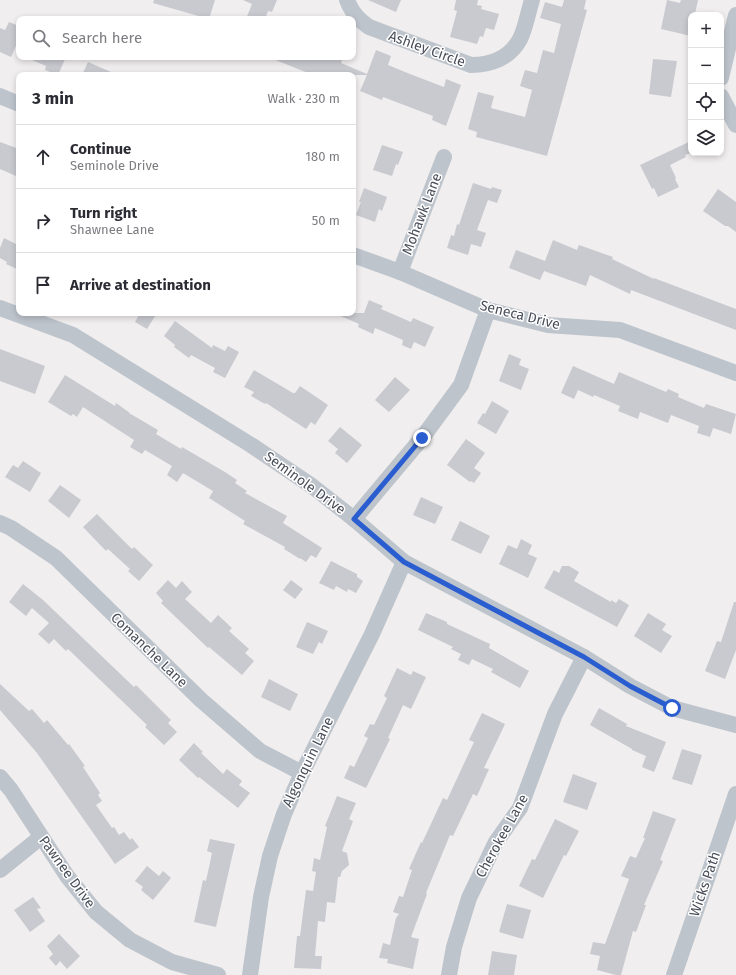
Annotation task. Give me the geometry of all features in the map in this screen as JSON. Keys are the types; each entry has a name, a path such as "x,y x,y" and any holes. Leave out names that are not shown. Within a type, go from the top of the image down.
{"street":[{"name":"Ashley Circle","path":"347,0 350,9 355,16"},
{"name":"Ashley Circle","path":"356,17 369,28 471,65 484,65 501,58 515,47 521,38 532,0"},
{"path":"724,66 736,16"},
{"path":"0,96 16,103"},
{"path":"724,102 736,125"},
{"name":"Mohawk Lane","path":"400,272 444,156"},
{"name":"Seneca Drive","path":"356,256 400,272 488,310 548,324 620,330 736,373"},
{"name":"Seminole Drive","path":"0,308 16,314"},
{"path":"354,519 422,438 461,385 488,310"},
{"name":"Seminole Drive","path":"22,316 73,335 251,445 312,486 354,519 404,562 584,657 630,686 672,708 736,725"},
{"name":"Comanche Lane","path":"0,523 56,558 201,700 260,751 302,773"},
{"name":"Algonquin Lane","path":"250,975 261,897 270,856 284,814 302,773 372,634 404,562"},
{"name":"Cherokee Lane","path":"449,975 454,947 469,898 496,842 520,808 555,714 584,657"},
{"name":"Pawnee Drive","path":"0,777 67,876 96,912 130,940 172,962 218,975"},
{"name":"Wicks Path","path":"674,975 736,794"},
{"path":"0,870 41,837"}],"building":[{"path":"154,0 215,0 210,16 198,16 153,3"},
{"path":"243,0 277,0 272,12 268,11 266,16 247,16 252,4"},
{"path":"368,0 401,0 396,12"},
{"path":"456,0 478,0 477,5 482,6 481,9 499,14 494,30 486,28 483,37 480,36 477,44 450,37 457,11 454,10"},
{"path":"564,0 586,0 584,9 587,10 547,156 476,137 477,132 468,129 478,92 494,96 491,108 525,117 532,90 520,86 525,70 537,73 543,50 554,53 561,24 540,18 545,2 562,7"},
{"path":"667,0 680,3 681,0 698,0 695,12 688,12 688,35 661,29"},
{"path":"9,22 16,25 16,46 11,57 0,52 0,28 5,30"},
{"path":"376,50 391,56 388,65 444,87 446,79 461,85 446,126 432,120 433,116 383,97 382,100 360,91 367,75 356,75 356,72 306,72 276,60 342,60 341,63 367,74"},
{"path":"653,59 677,61 671,97 649,94"},
{"path":"32,60 65,60 59,72 50,72 45,70 46,66"},
{"path":"88,62 111,72 83,72"},
{"path":"0,142 16,148 16,176 0,169"},
{"path":"688,142 688,154 685,155 686,157 670,165 679,187 658,197 654,188 652,189 640,165"},
{"path":"382,145 403,152 398,165 396,164 392,176 373,170"},
{"path":"473,183 491,189 492,187 502,190 497,203 488,200 477,230 486,233 481,247 471,244 468,255 447,248 451,235 454,236 457,224 459,225"},
{"path":"364,188 387,197 382,211 379,209 375,222 356,215"},
{"path":"718,189 736,202 736,232 703,211"},
{"path":"4,238 16,244 16,269 6,264 7,262 0,258 0,248"},
{"path":"553,240 577,250 579,245 613,257 612,259 654,279 736,309 736,330 631,290 630,294 590,275 586,286 544,271 540,280 509,268 516,250 545,261"},
{"path":"369,300 383,306 381,309 411,322 413,318 434,327 425,347 414,342 411,349 402,345 403,340 375,328 373,334 358,327 359,324 341,316 356,316 356,313 364,313"},
{"path":"138,316 155,316 147,329 135,322"},
{"path":"175,321 212,348 213,345 225,351 228,346 239,352 225,378 213,372 215,368 191,355 189,358 174,347 175,345 164,336"},
{"path":"0,349 45,366 35,394 0,381"},
{"path":"509,354 521,359 519,365 529,369 521,390 499,381"},
{"path":"573,366 614,384 619,372 666,392 668,389 679,394 678,397 704,408 706,404 736,414 731,434 713,428 710,437 697,433 699,426 671,415 668,423 640,412 638,419 618,411 620,406 594,395 593,397 578,390 574,399 561,393"},
{"path":"254,370 293,393 295,393 300,386 328,405 315,425 311,422 306,429 266,403 265,404 251,396 254,392 244,387"},
{"path":"65,375 115,406 116,403 129,413 158,430 156,434 225,472 237,480 235,483 247,491 245,493 287,516 283,523 322,548 316,558 311,555 306,562 284,549 285,547 243,524 245,521 209,498 213,491 183,473 177,482 167,475 172,466 145,450 142,454 130,447 134,440 83,407 77,417 73,414 71,416 48,402"},
{"path":"395,377 410,390 389,412 375,400"},
{"path":"492,401 509,411 496,434 477,423 483,413 485,414"},
{"path":"340,427 362,445 347,463 335,453 338,449 328,441"},
{"path":"466,439 485,453 474,468 481,473 474,483 471,481 470,482 447,465"},
{"path":"23,461 41,473 30,492 5,477 13,465 18,468"},
{"path":"60,485 81,500 69,518 48,501"},
{"path":"421,497 443,507 435,524 413,515"},
{"path":"97,514 132,549 134,547 153,565 139,581 128,571 130,569 108,549 106,551 83,527"},
{"path":"460,521 490,536 481,554 451,540"},
{"path":"521,539 532,545 528,554 537,558 528,578 499,564 508,545 517,549"},
{"path":"331,561 357,574 357,577 363,581 356,593 348,589 347,592 336,586 334,590 319,583"},
{"path":"562,566 569,566 579,572 574,581 611,602 611,600 616,603 619,599 629,605 617,627 544,588 554,570 559,573"},
{"path":"168,580 176,588 182,581 192,592 185,599 211,623 218,615 232,628 229,631 249,649 245,653 254,661 242,675 209,647 208,648 161,603 163,601 156,593"},
{"path":"291,580 303,589 295,599 283,590"},
{"path":"23,584 43,600 134,687 136,685 171,720 168,723 177,732 164,745 145,727 147,725 68,649 66,651 54,639 49,644 38,634 49,623 32,608 26,616 9,602"},
{"path":"734,602 736,602 736,650 725,679 705,671 717,641 721,642"},
{"path":"426,613 490,644 489,648 529,671 520,688 491,672 493,669 472,659 469,665 458,660 461,654 451,649 453,647 418,630"},
{"path":"648,613 666,624 662,630 672,636 661,653 634,636"},
{"path":"307,622 328,631 322,644 319,642 313,654 296,647"},
{"path":"397,668 411,675 413,671 426,677 411,709 403,705 388,738 390,739 366,788 344,778 350,765 354,767 368,738 364,736 370,724 374,725 387,698 384,696"},
{"path":"269,679 298,694 290,711 261,697"},
{"path":"0,684 29,711 32,709 44,723 47,720 68,745 69,744 85,766 83,767 100,793 98,795 102,801 96,805 112,828 114,827 119,835 124,832 130,840 132,838 139,847 115,864 37,753 0,710"},
{"path":"599,708 627,724 626,726 666,742 654,772 642,767 646,756 632,750 590,725"},
{"path":"482,713 505,724 484,768 489,769 477,796 473,794 453,836 450,835 426,893 427,894 411,937 419,939 413,969 387,963 388,959 379,958 383,943 390,945 396,918 399,914 393,912 399,896 403,897 412,870 409,869 443,798 447,800 474,742 469,740"},
{"path":"194,743 203,752 201,753 223,774 227,769 242,781 239,785 250,793 238,808 199,777 198,778 179,760"},
{"path":"682,749 702,755 692,785 672,779"},
{"path":"573,774 597,783 587,810 563,802"},
{"path":"337,796 356,803 349,819 353,821 342,851 347,853 349,865 342,871 340,877 338,877 335,903 327,902 325,922 318,921 315,956 322,956 321,969 294,968 297,936 300,936 306,890 313,891 316,872 312,871 314,858 320,860 327,827 325,826"},
{"path":"653,811 676,819 660,860 663,861 644,905 646,905 636,932 633,931 621,975 597,970 600,956 590,954 593,942 605,944 629,879 621,876 630,856 636,858 645,838 643,838"},
{"path":"555,819 579,831 566,856 564,855 543,898 519,886 532,859 535,860"},
{"path":"210,839 235,844 216,927 194,922 203,880 206,881 212,853 207,851"},
{"path":"147,866 159,876 163,871 171,878 153,900 141,890 143,887 135,881"},
{"path":"33,897 41,908 37,909 45,921 30,932 14,910"},
{"path":"507,904 531,910 523,939 499,932"},
{"path":"59,934 80,956 67,969 60,961 56,966 49,958 53,954 47,946"},
{"path":"492,951 517,955 514,975 488,975"}],"route":[{"path":"422,438 354,519 404,562 584,657 630,686 672,708"}]}
